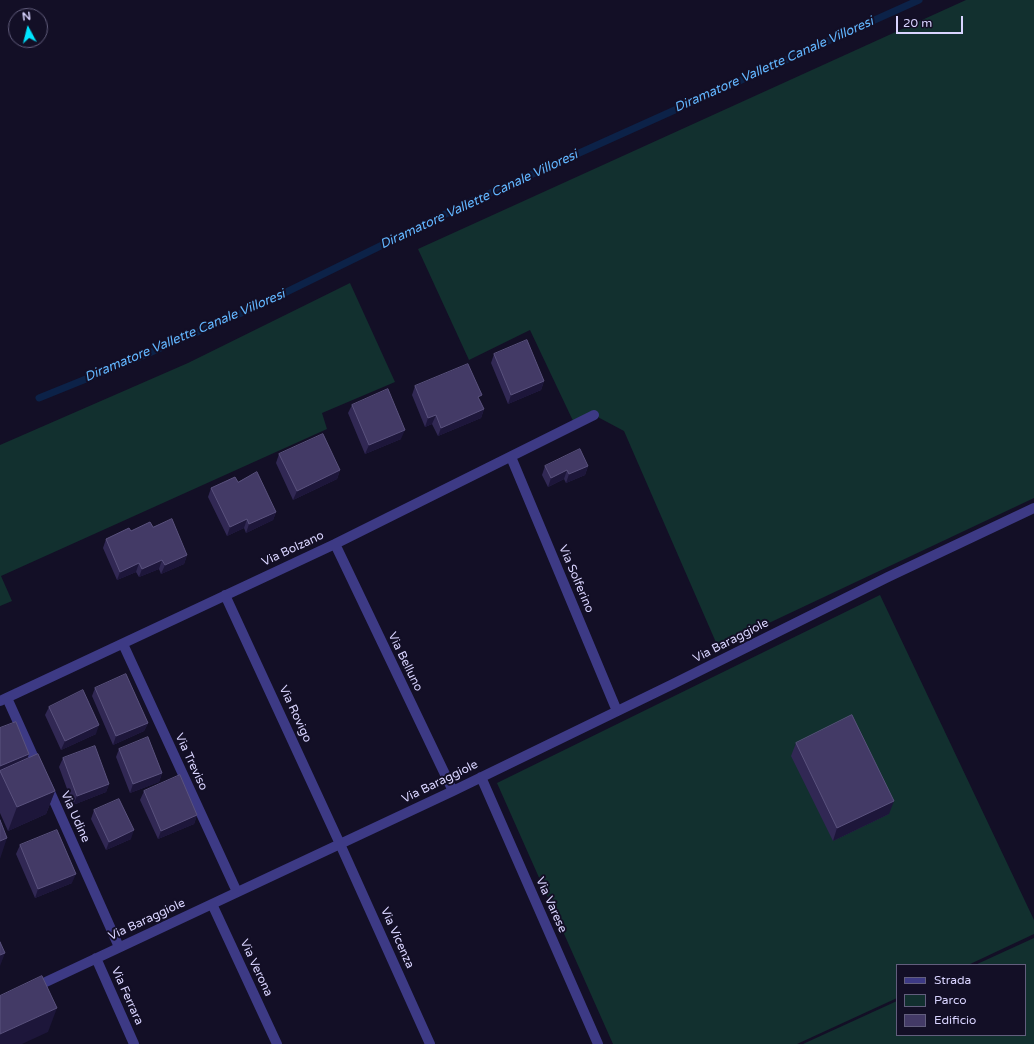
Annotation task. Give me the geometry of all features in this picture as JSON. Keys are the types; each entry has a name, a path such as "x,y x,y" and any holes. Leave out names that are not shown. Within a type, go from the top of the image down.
{"street":[{"name":"Via Bolzano","path":"4,699 334,544 511,458 594,415"},
{"name":"Via Solferino","path":"511,458 617,711"},
{"name":"Via Baraggiole","path":"21,993 452,791 673,684 888,577 1034,508"},
{"name":"Via Belluno","path":"334,544 452,791"},
{"name":"Via Rovigo","path":"225,595 340,844"},
{"name":"Via Treviso","path":"123,644 237,892"},
{"name":"Via Udine","path":"4,699 119,947"},
{"name":"Via Varese","path":"481,777 598,1044"},
{"name":"Via Vicenza","path":"340,844 430,1044"},
{"name":"Via Verona","path":"212,904 277,1044"},
{"name":"Via Ferrara","path":"96,958 134,1044"}],"green space":[{"path":"966,0 1034,0 1034,498 718,647 624,431 594,415 575,425 530,330 469,360 418,249"},
{"path":"350,283 395,382 322,413 327,429 1,576 12,601 0,606 0,445 188,363"},
{"path":"880,595 1034,920 1034,934 970,964 896,964 896,998 797,1044 613,1044 497,783"},
{"path":"1034,938 1034,1044 803,1044 896,1001 896,1036 1026,1036 1026,964 977,964"}],"building":[{"path":"527,340 544,381 511,395 494,354"},
{"path":"468,364 482,395 478,397 484,409 441,428 436,415 428,418 415,386"},
{"path":"388,389 405,430 369,445 352,405"},
{"path":"323,434 340,470 297,491 279,454"},
{"path":"580,449 588,466 569,474 567,470 551,478 545,466"},
{"path":"257,472 276,512 249,524 247,519 230,527 211,488 235,477 238,482"},
{"path":"172,519 187,555 165,565 162,560 142,569 139,563 120,572 106,539 129,528 131,531 150,522 153,527"},
{"path":"126,674 148,723 116,736 95,688"},
{"path":"83,690 99,725 65,741 49,707"},
{"path":"852,715 894,801 837,828 796,743"},
{"path":"16,722 29,754 0,766 0,728"},
{"path":"148,737 162,773 133,784 119,749"},
{"path":"95,746 109,784 77,796 63,758"},
{"path":"38,754 55,791 17,807 0,771"},
{"path":"180,775 197,815 161,831 144,791"},
{"path":"119,799 134,830 109,842 94,810"},
{"path":"0,820 7,838 0,841"},
{"path":"57,830 76,874 38,889 20,845"},
{"path":"0,942 5,953 0,955"},
{"path":"42,976 57,1008 0,1034 0,996"}],"waterway":[{"name":"Diramatore Vallette Canale Villoresi","path":"39,398 133,360 262,304 466,204 919,0"}]}
